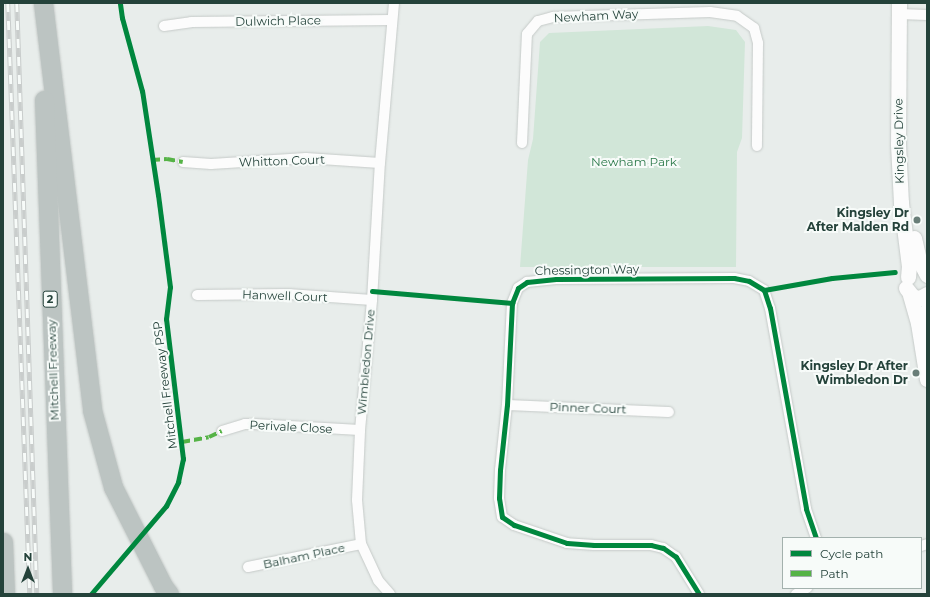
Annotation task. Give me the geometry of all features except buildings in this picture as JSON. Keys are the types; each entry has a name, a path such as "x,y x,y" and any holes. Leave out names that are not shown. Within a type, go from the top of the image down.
{"highway":[{"name":"Mitchell Freeway","path":"42,3 62,594"},
{"path":"42,3 92,410 113,487 169,594"},
{"path":"3,542 5,594"}],"main road":[{"name":"Kingsley Drive","path":"904,9 910,206 915,245 919,260 927,275"},
{"name":"Kingsley Drive","path":"904,9 898,144 901,203 909,266 906,288 910,295"},
{"path":"908,277 915,272 927,275"},
{"path":"910,295 920,298 927,294 927,299"},
{"path":"910,295 918,323 927,379"},
{"path":"927,310 927,325"}],"street":[{"name":"Wimbledon Drive","path":"390,594 378,580 361,544 357,500 360,430 372,300 380,163 394,3"},
{"name":"Newham Way","path":"522,143 527,34 538,21 553,17 710,7 737,16 754,28 758,43 757,146"},
{"path":"904,9 927,15"},
{"name":"Dulwich Place","path":"164,26 191,22 392,20"},
{"name":"Whitton Court","path":"183,162 211,164 306,158 380,163"},
{"name":"Chessington Way","path":"699,594 676,557 663,548 651,545 594,545 567,543 514,526 502,517 499,498 500,470 507,405 512,303 518,288 527,282 556,279 734,278 749,281 764,290 770,308 806,509 816,537"},
{"name":"Hanwell Court","path":"197,295 288,294 372,300"},
{"name":"Pinner Court","path":"507,405 669,412"},
{"name":"Perivale Close","path":"222,431 245,424 360,430"},
{"name":"Balham Place","path":"248,567 361,544"},
{"path":"796,594 805,589"}],"green space":[{"name":"Newham Park","path":"708,26 736,30 745,42 742,138 737,152 736,267 520,267 528,160 533,139 540,42 549,33"}],"railway":[{"path":"8,3 30,594"},
{"path":"17,3 37,594"}],"marked path":[{"path":"152,160 167,159 183,162"},
{"path":"182,442 209,437 222,431"}],"cycle path":[{"name":"Mitchell Freeway PSP","path":"91,594 166,506 178,482 183,459 166,319 170,287 158,195 142,91 122,18 120,3"},
{"path":"764,290 832,278 895,272"},
{"path":"699,594 676,557 663,548 651,545 594,545 567,543 514,525 502,517 499,498 500,470 507,405 512,303 518,288 527,282 556,279 734,278 749,281 764,290 770,308 806,509 816,537"},
{"path":"372,291 512,303"}],"place":[{"name":"Kingsley Dr After Malden Rd","path":"917,220"},
{"name":"Kingsley Dr After Wimbledon Dr","path":"916,373"}]}
